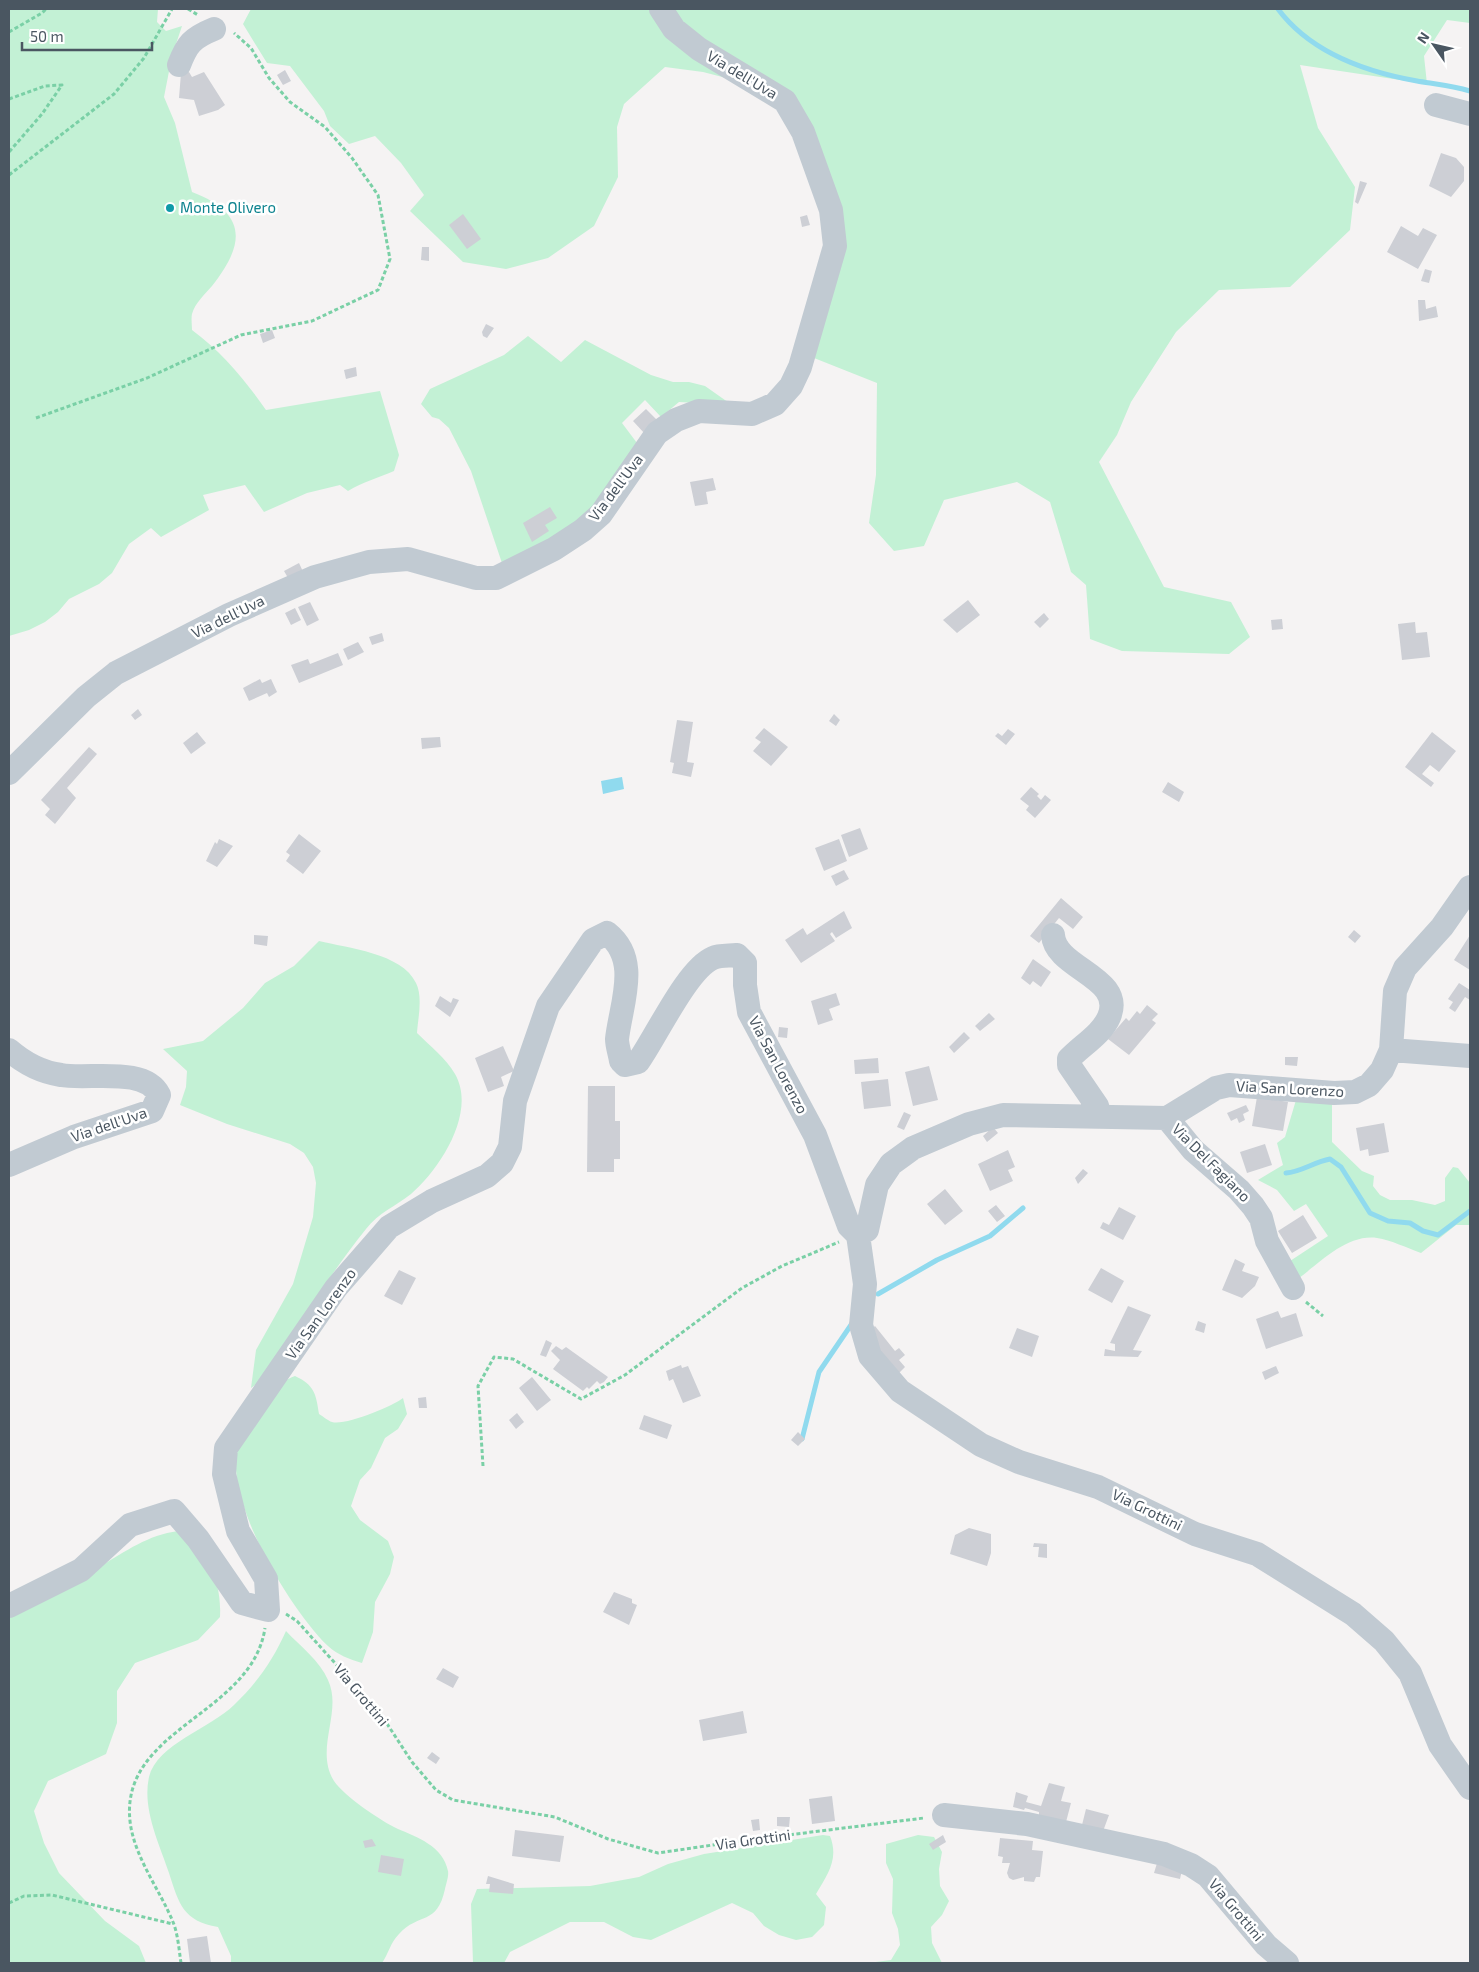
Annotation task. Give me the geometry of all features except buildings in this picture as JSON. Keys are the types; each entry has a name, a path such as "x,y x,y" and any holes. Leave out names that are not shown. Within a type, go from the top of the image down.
{"street":[{"name":"Via dell'Uva","path":"9,773 86,698 116,673 229,615 315,577 370,562 408,559 476,578 496,578 554,549 589,525 601,514 657,433 676,420 699,411 752,414 774,404 791,386 800,367 835,246 831,210 803,132 785,101 699,49 674,29 660,9"},
{"path":"179,65 186,46 199,35 214,29"},
{"path":"1436,105 1470,114"},
{"name":"Via San Lorenzo","path":"1167,1118 1216,1088 1229,1085 1334,1093 1355,1092 1369,1085 1382,1070 1391,1050 1395,991 1404,968 1442,927 1470,887"},
{"name":"Via San Lorenzo","path":"268,1605 266,1579 238,1531 224,1474 226,1448 336,1288 389,1227 432,1201 487,1176 502,1163 510,1147 515,1100 548,1006 593,940 607,934 618,942 624,954 626,974 624,1006 617,1040 621,1061 626,1064 638,1062 654,1040 685,985 699,968 713,958 726,956 737,956 745,963 745,985 749,1012 815,1135 849,1226 858,1235"},
{"path":"1053,935 1053,944 1062,954 1110,994 1112,1006 1109,1018 1069,1059 1069,1065 1097,1106 1100,1116"},
{"name":"Via dell'Uva","path":"9,1050 26,1064 61,1075 142,1079 155,1087 159,1095 152,1111 74,1137 9,1165"},
{"path":"1391,1050 1470,1056"},
{"path":"858,1235 867,1230 877,1185 891,1164 913,1148 969,1124 1003,1115 1167,1118"},
{"name":"Via Del Fagiano","path":"1167,1118 1193,1150 1239,1190 1253,1206 1261,1218 1267,1241 1293,1288"},
{"name":"Via Grottini","path":"858,1235 865,1284 861,1325 870,1356 900,1391 981,1445 1019,1462 1098,1487 1195,1534 1257,1554 1353,1614 1384,1641 1410,1673 1440,1744 1470,1788"},
{"path":"9,1606 81,1570 130,1525 174,1511 198,1538 242,1603 268,1605"},
{"name":"Via Grottini","path":"944,1815 1027,1824 1164,1854 1191,1865 1208,1876 1266,1946 1287,1963"}],"path":[{"path":"9,32 46,9"},
{"path":"9,175 114,94 144,58 172,9"},
{"path":"36,418 147,378 241,335 312,321 378,290 390,259 378,195 352,158 325,127 290,102 269,78 251,48 228,28 214,29 204,19 188,9"},
{"path":"9,99 45,86 62,85 42,114 9,152"},
{"path":"483,1466 478,1386 494,1357 513,1360 581,1399 625,1375 742,1288 789,1263 858,1235"},
{"path":"181,1963 174,1924 134,1841 130,1820 132,1793 139,1772 162,1743 206,1710 245,1675 264,1639 268,1605"},
{"name":"Via Grottini","path":"268,1605 297,1621 380,1713 412,1762 436,1790 453,1800 555,1817 608,1839 658,1854 740,1840 944,1815"},
{"path":"9,1903 24,1896 52,1895 174,1924"}],"green space":[{"path":"9,9 158,9 157,22 166,31 182,26 172,56 164,97 175,123 192,192 210,200 223,210 231,220 235,231 235,243 231,256 212,286 193,310 192,330 232,367 266,410 380,391 399,455 394,471 348,491 340,485 307,493 264,512 245,485 203,495 209,510 161,537 151,528 129,544 112,573 99,584 69,599 58,612 45,622 29,630 9,636"},
{"path":"251,9 1470,9 1470,23 1447,20 1424,56 1427,84 1300,65 1318,128 1355,187 1350,230 1290,287 1219,290 1176,332 1131,402 1117,435 1099,462 1164,587 1231,602 1250,637 1229,654 1122,651 1090,639 1086,585 1071,572 1050,502 1017,482 944,500 924,546 894,551 869,523 876,475 877,383 814,358 842,234 796,110 734,80 703,72 665,67 624,104 617,127 618,177 594,226 548,258 506,269 463,262 410,211 424,195 401,163 375,136 349,144 330,126 324,111 290,66 267,63 243,24"},
{"path":"528,336 561,362 585,340 651,375 673,382 689,382 705,386 732,405 679,402 661,417 645,400 622,423 637,443 591,512 504,569 471,471 449,428 439,419 432,417 421,404 430,389 504,355"},
{"path":"319,941 373,953 387,958 409,973 416,983 419,995 417,1033 442,1057 455,1074 461,1089 461,1105 452,1139 433,1170 411,1194 371,1223 326,1284 264,1379 251,1388 256,1350 293,1284 313,1217 316,1183 313,1167 304,1153 290,1144 227,1124 180,1105 186,1087 187,1071 163,1049 203,1041 243,1008 265,983 294,966"},
{"path":"1296,1100 1332,1101 1332,1142 1362,1171 1374,1176 1373,1186 1380,1195 1390,1200 1412,1200 1435,1205 1445,1201 1445,1178 1453,1167 1458,1168 1470,1183 1470,1225 1456,1225 1421,1253 1377,1238 1355,1240 1335,1250 1299,1278 1287,1263 1328,1236 1306,1204 1294,1211 1277,1190 1258,1180 1283,1165 1277,1143 1285,1137"},
{"path":"295,1376 310,1386 317,1400 319,1414 329,1421 338,1422 358,1418 380,1410 403,1398 407,1414 398,1429 385,1438 371,1468 360,1480 351,1506 360,1520 388,1541 394,1557 390,1574 375,1602 373,1632 362,1663 336,1652 328,1646 297,1609 267,1559 254,1532 243,1506 237,1481 237,1451 245,1431 276,1388 284,1381"},
{"path":"178,1531 204,1560 215,1579 220,1602 220,1617 198,1640 135,1663 117,1691 117,1723 106,1754 48,1781 34,1811 44,1843 59,1873 105,1921 139,1946 146,1963 9,1963 9,1618 138,1544 157,1536"},
{"path":"286,1631 315,1660 328,1680 332,1692 327,1756 329,1769 334,1781 354,1801 373,1814 421,1839 435,1849 441,1855 448,1871 442,1901 437,1909 432,1914 406,1927 394,1941 382,1963 231,1963 231,1956 218,1927 197,1920 184,1909 180,1902 153,1826 147,1789 154,1765 173,1746 224,1713 242,1697 264,1671"},
{"path":"823,1835 830,1836 833,1859 828,1873 816,1894 826,1907 824,1925 812,1937 796,1940 779,1935 764,1926 753,1913 732,1903 651,1940 633,1937 604,1922 570,1922 510,1952 504,1963 473,1963 471,1904 477,1889 590,1886 639,1877 668,1864 704,1854"},
{"path":"918,1835 934,1837 942,1852 939,1869 940,1886 949,1901 942,1915 931,1927 932,1943 942,1963 868,1963 891,1960 900,1945 898,1929 892,1913 893,1879 886,1863 886,1844"}],"water":[{"path":"622,777 624,789 603,794 601,781"}],"waterway":[{"path":"1278,9 1306,37 1340,58 1378,72 1470,91"},
{"path":"1286,1173 1330,1159 1341,1167 1370,1213 1388,1221 1410,1223 1423,1231 1438,1235 1470,1211"},
{"path":"878,1294 937,1260 990,1236 1023,1208"},
{"path":"802,1439 819,1372 853,1322"}],"place":[{"name":"Monte Olivero","path":"170,208"}]}
